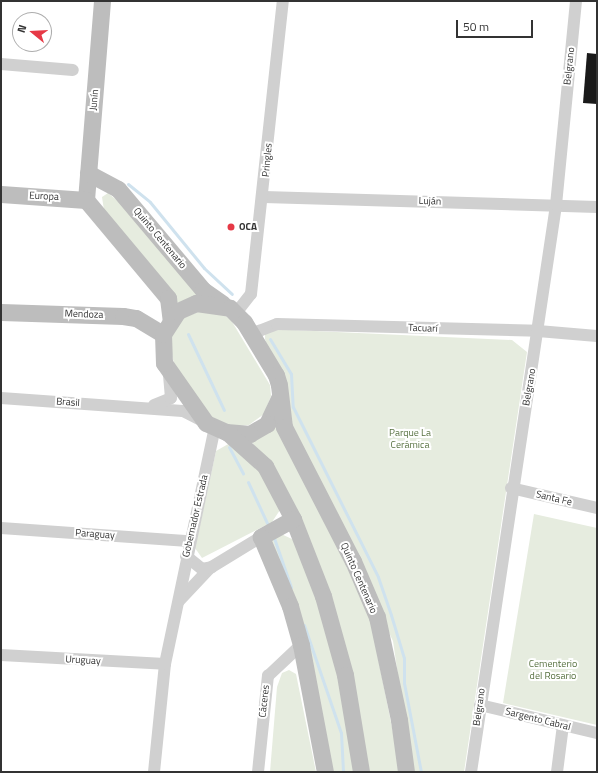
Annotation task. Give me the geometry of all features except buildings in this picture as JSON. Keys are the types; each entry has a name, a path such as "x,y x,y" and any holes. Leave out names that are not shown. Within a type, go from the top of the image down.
{"main road":[{"name":"Junín","path":"86,200 102,1"},
{"name":"Quinto Centenario","path":"88,173 118,189 203,290 233,310"},
{"name":"Europa","path":"1,194 86,200"},
{"path":"86,200 168,298 164,364 216,427 265,466 293,519 323,596 345,676 361,772"},
{"path":"167,327 178,311 196,303 233,310 254,338 276,375 280,396 275,412 259,430 240,435 216,427"},
{"name":"Mendoza","path":"1,312 123,316 136,318 167,327"},
{"name":"Quinto Centenario","path":"280,396 284,427 353,560 377,617 399,720 406,772"},
{"name":"Gobernador Estrada","path":"261,537 293,519"},
{"path":"261,537 290,606 301,645 325,772"}],"street":[{"name":"Pringles","path":"233,310 251,294 264,197 283,1"},
{"name":"Belgrano","path":"471,772 511,488 538,331 556,205 576,1"},
{"path":"1,64 73,70"},
{"name":"Luján","path":"264,197 597,207"},
{"name":"Tacuarí","path":"254,338 259,331 277,324 538,331 597,336"},
{"name":"Brasil","path":"135,406 162,404 171,398 173,386 164,364"},
{"name":"Brasil","path":"1,398 135,406 184,411 216,427"},
{"name":"Gobernador Estrada","path":"154,772 164,664 188,541 216,427"},
{"name":"Santa Fe","path":"511,488 597,508"},
{"name":"Paraguay","path":"1,528 188,541"},
{"name":"Gobernador Estrada","path":"176,605 192,584 212,567 261,537"},
{"path":"186,556 202,569 212,567"},
{"name":"Cáceres","path":"258,772 268,676 301,645"},
{"name":"Uruguay","path":"1,655 164,664"},
{"name":"Sargento Cabral","path":"480,705 597,733"},
{"path":"557,772 563,725"}],"green space":[{"path":"108,193 130,211 201,295 177,303 104,210 102,197"},
{"path":"204,310 223,314 231,320 270,385 271,396 264,414 249,425 229,427 209,415 175,369 169,340 184,317"},
{"name":"Parque La Cerámica","path":"271,329 512,340 527,352 464,772 412,772 393,641 289,426 265,339 265,333"},
{"path":"275,425 368,608 401,772 365,772 364,757 279,479 251,441"},
{"path":"230,443 254,461 280,510 272,522 202,558 195,548 216,451"},
{"name":"Cementerio del Rosario","path":"534,514 597,528 597,725 503,703"},
{"path":"279,533 292,539 300,549 334,652 356,772 331,772 270,537"},
{"path":"289,670 296,674 316,772 270,772 277,687 282,673"}],"waterway":[{"path":"128,184 150,202 204,268 232,294"},
{"path":"188,334 224,410"},
{"path":"270,339 291,374 293,407 378,577 404,658 404,683 421,772"},
{"path":"229,447 243,473"},
{"path":"248,482 267,523"},
{"path":"274,538 291,587"},
{"path":"304,625 341,733 343,772"}],"place":[{"name":"OCA","path":"231,227"}]}
